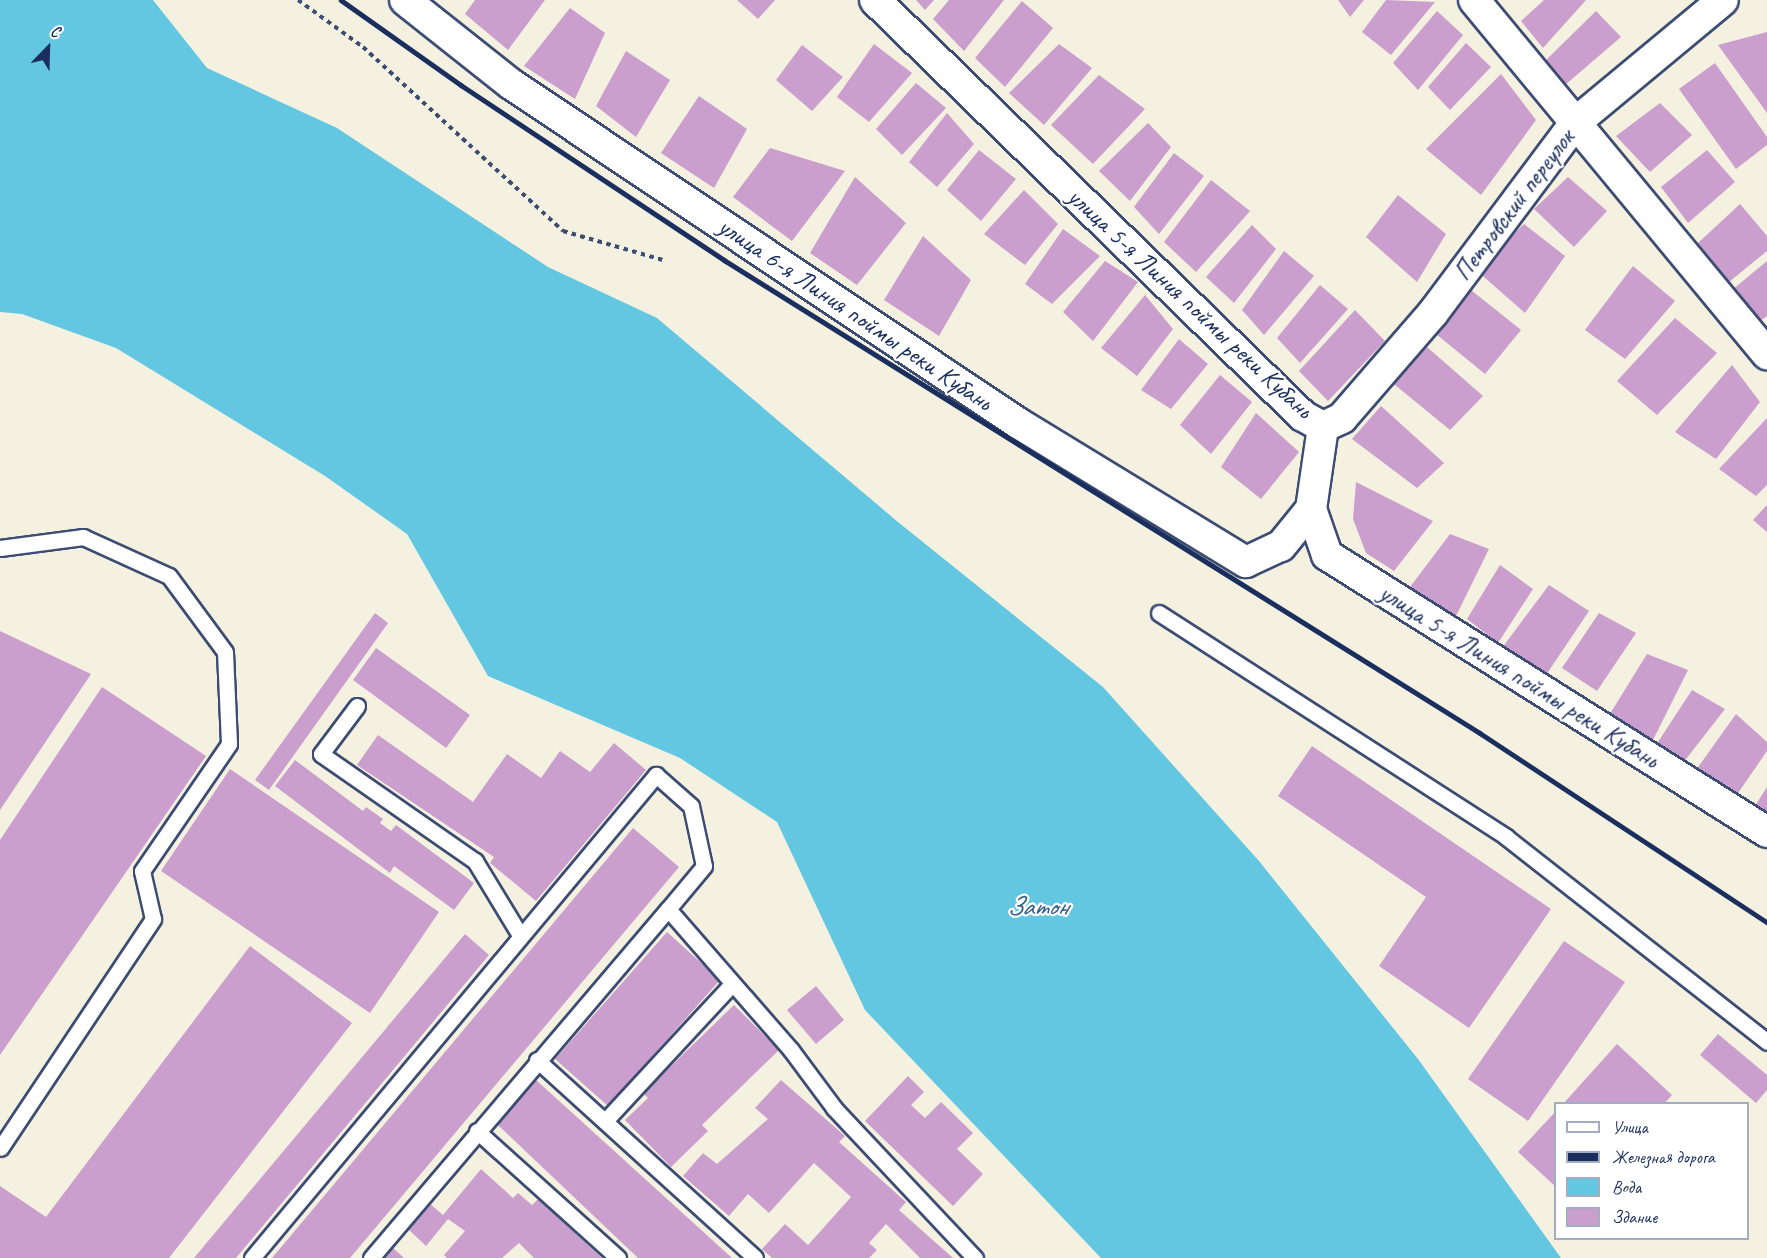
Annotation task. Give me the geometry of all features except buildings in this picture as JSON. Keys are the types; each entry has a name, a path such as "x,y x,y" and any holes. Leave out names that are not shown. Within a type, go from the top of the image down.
{"street":[{"name":"улица 6-я Линия поймы реки Кубань","path":"405,0 511,84 1018,423 1246,562 1281,546 1311,509"},
{"name":"улица 5-я Линия поймы реки Кубань","path":"875,0 1303,416 1323,427 1311,509 1327,555 1767,832"},
{"path":"1474,0 1767,354"},
{"name":"Петровский переулок","path":"1323,427 1342,418 1433,313 1575,123 1723,0"}],"lane":[{"path":"0,548 83,537 169,576 225,652 229,744 142,871 153,919 0,1148"},
{"path":"1159,613 1506,837 1767,1042"},
{"path":"357,706 321,754 475,861 520,935"},
{"path":"252,1258 656,775 691,806 704,866 371,1258"},
{"path":"668,909 791,1050 834,1108 975,1258"},
{"path":"605,1121 732,984"},
{"path":"537,1060 755,1258"},
{"path":"477,1131 618,1258"}],"path":[{"path":"298,0 363,47 563,231 663,260"}],"water":[{"name":"Затон","path":"0,0 153,0 207,68 337,128 548,267 657,318 898,522 1103,687 1259,861 1418,1059 1561,1258 1101,1258 865,1010 777,822 680,758 488,676 407,534 325,476 116,348 22,314 0,312"}],"railway":[{"path":"341,0 461,85 724,260 1480,733 1767,922"}]}
